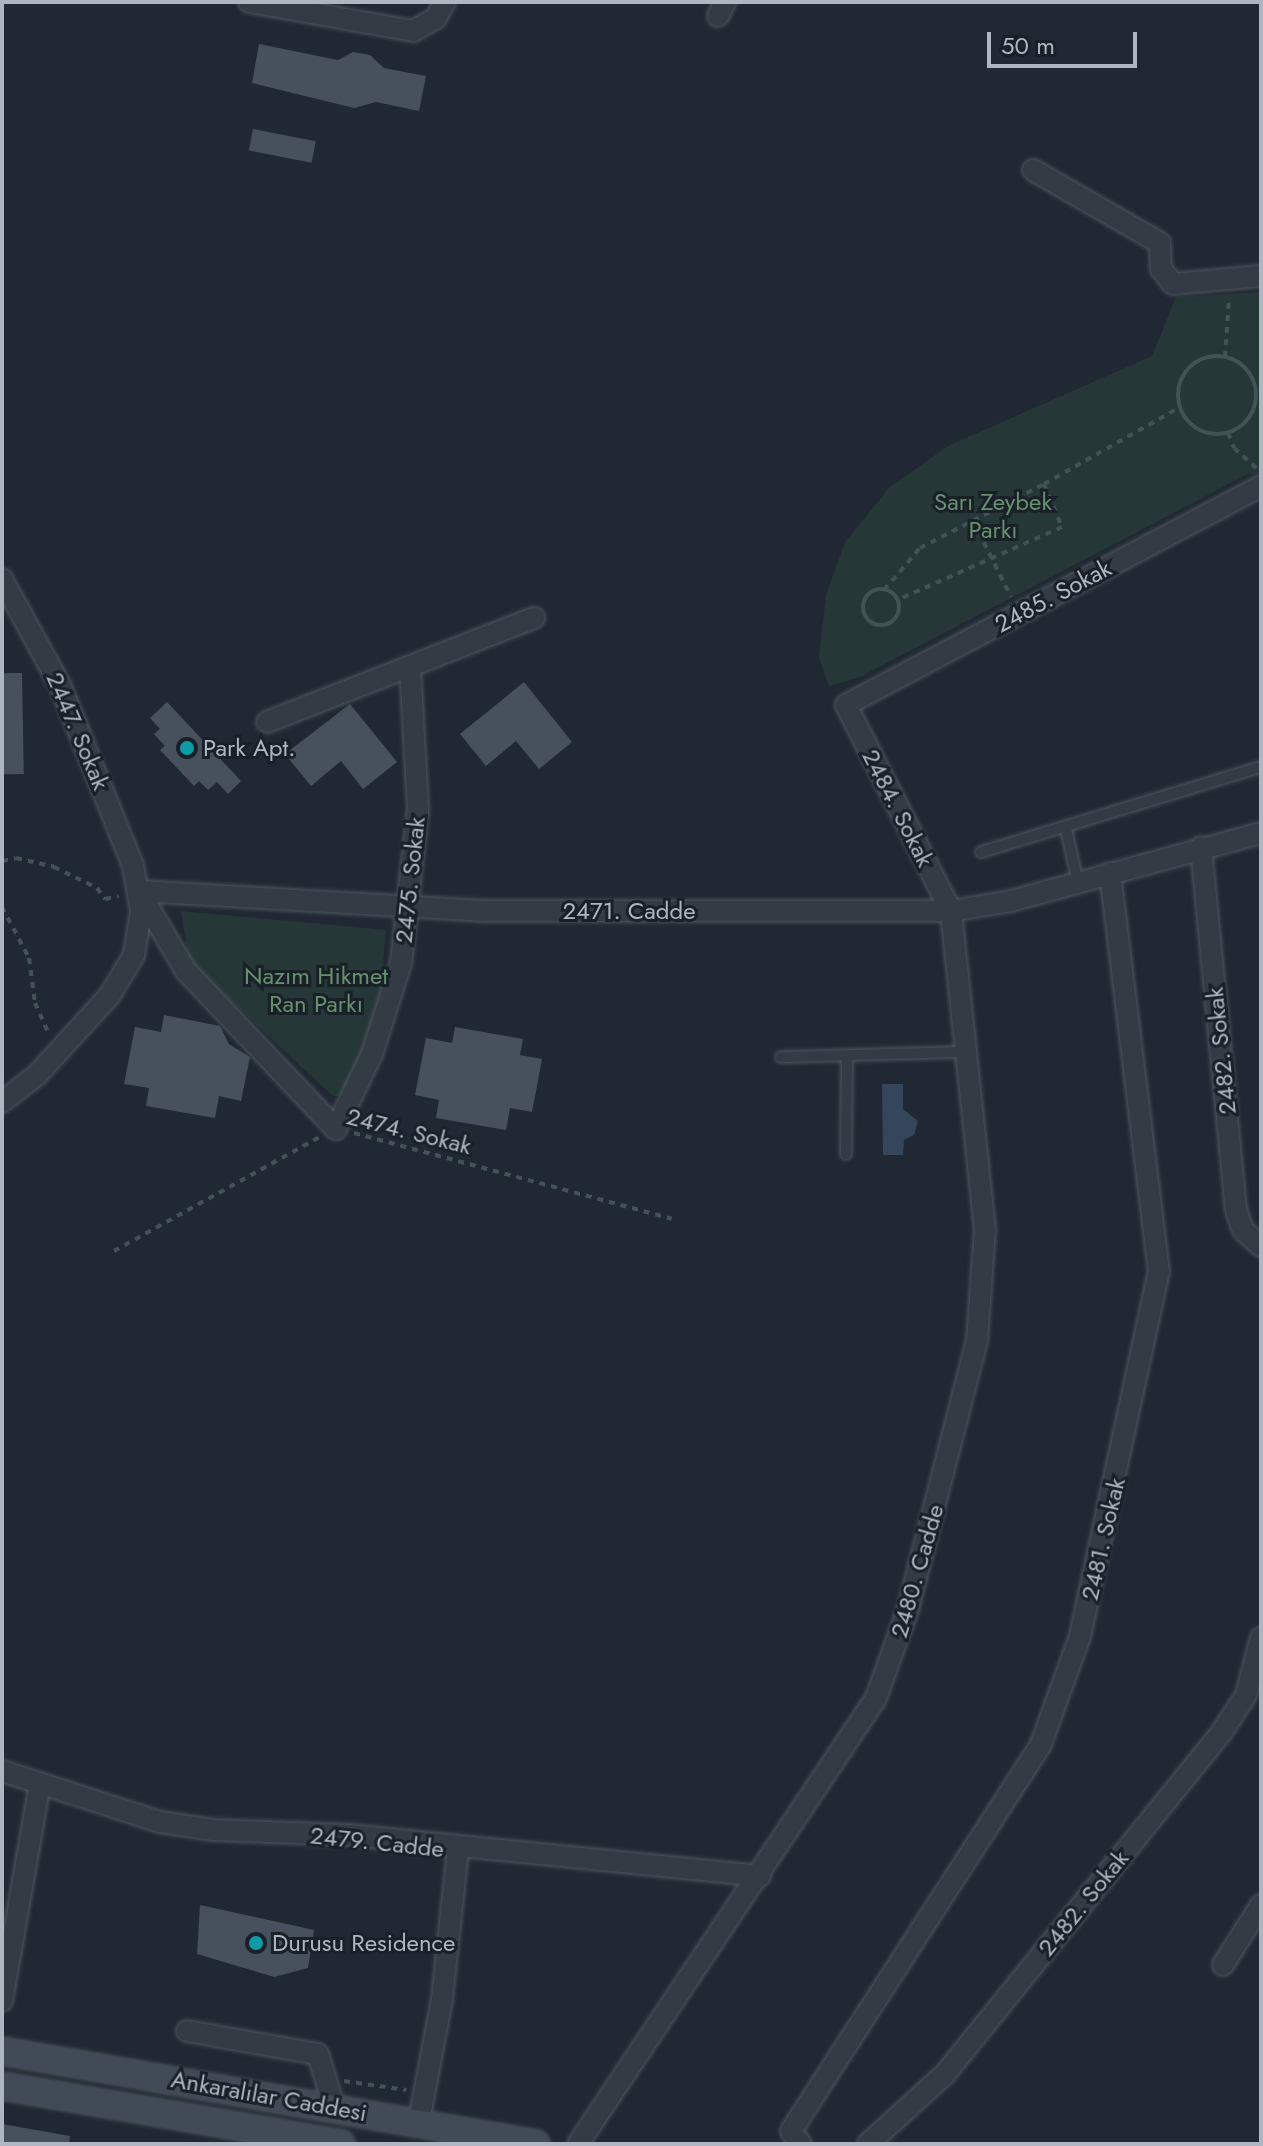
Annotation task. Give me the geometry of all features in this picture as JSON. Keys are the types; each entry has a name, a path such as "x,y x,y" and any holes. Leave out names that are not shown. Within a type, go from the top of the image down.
{"main road":[{"name":"Ankaralılar Caddesi","path":"2,2051 419,2121 536,2144"},
{"name":"Ankaralılar Caddesi","path":"2,2086 341,2144"}],"street":[{"path":"249,2 413,31 430,24 445,2"},
{"path":"1033,170 1160,243 1161,269 1173,284 1261,276"},
{"name":"2485. Sokak","path":"846,705 1261,486"},
{"name":"2447. Sokak","path":"2,579 10,609 60,685 139,891 186,971 336,1129"},
{"path":"267,722 534,618"},
{"name":"2475. Sokak","path":"336,1129 389,1009 410,908 418,809 410,666"},
{"name":"2484. Sokak","path":"846,705 951,911"},
{"name":"2471. Cadde","path":"139,891 410,908 951,911 1078,883 1261,833"},
{"name":"2482. Sokak","path":"1201,847 1236,1210 1243,1230 1261,1246"},
{"name":"2481. Sokak","path":"796,2137 1023,1777 1056,1710 1080,1636 1159,1272 1110,873"},
{"path":"2,1102 57,1055 110,995 134,955 139,891"},
{"name":"2480. Cadde","path":"578,2144 760,1876 876,1698 959,1418 986,1264 951,911"},
{"name":"2482. Sokak","path":"868,2144 945,2074 1221,1733 1246,1695 1261,1638"},
{"name":"2479. Cadde","path":"2,1771 160,1822 350,1835 458,1850 760,1876"},
{"path":"2,2001 40,1784"},
{"path":"419,2121 442,1999 458,1850"},
{"path":"1223,1965 1261,1905"},
{"path":"187,2031 318,2054 334,2107"}],"lane":[{"path":"981,852 1066,829 1261,767"},
{"path":"1066,829 1078,883"},
{"path":"781,1057 965,1052"},
{"path":"846,1154 847,1057"}],"path":[{"path":"1225,357 1230,279"},
{"path":"1211,356 1225,357 1247,370 1258,394 1249,418 1228,433 1193,427 1180,407 1177,394 1188,369 1211,356"},
{"path":"897,600 892,622 870,622 864,600 884,590 920,548 1044,484 1180,407"},
{"path":"1228,433 1234,448 1261,477"},
{"path":"897,600 1062,527 1044,484"},
{"path":"973,521 1019,614"},
{"path":"884,590 897,600"},
{"path":"2,861 54,867 97,888 105,899 139,891"},
{"path":"2,907 29,958 35,1003 57,1055"},
{"name":"2474. Sokak","path":"114,1251 336,1129 672,1219"},
{"path":"349,2081 412,2091"}],"green space":[{"name":"Sarı Zeybek Parkı","path":"1261,292 1261,474 1248,474 860,677 829,686 819,658 826,595 845,542 890,487 948,446 1152,356 1176,297"},
{"name":"Nazım Hikmet Ran Parkı","path":"181,911 386,930 379,1014 342,1096 333,1096 207,979 188,956"}],"water":[{"path":"882,1084 903,1084 903,1109 918,1121 914,1135 904,1140 903,1155 883,1155"}],"building":[{"path":"259,44 338,60 353,52 370,55 384,68 426,76 419,111 376,102 354,108 252,83"},
{"path":"253,129 316,141 312,163 249,151"},
{"path":"2,673 22,673 24,774 4,774"},
{"path":"524,682 572,742 539,769 516,741 486,766 460,734"},
{"name":"Park Apt.","path":"167,702 241,781 228,794 217,782 208,790 199,781 194,786 160,750 165,746 154,734 160,729 150,718"},
{"path":"350,704 397,762 363,789 341,761 311,786 285,754"},
{"path":"164,1015 220,1026 229,1044 250,1057 241,1101 219,1096 215,1118 146,1106 149,1088 124,1084 135,1027 161,1032"},
{"path":"455,1027 523,1039 520,1055 542,1059 532,1112 510,1108 506,1130 436,1118 439,1100 415,1095 426,1038 452,1043"},
{"name":"Durusu Residence","path":"200,1905 314,1930 308,1968 274,1977 197,1954"},
{"path":"2,2124 70,2136 69,2144 2,2144"}],"place":[{"name":"Park Apt.","path":"187,748"},
{"name":"Durusu Residence","path":"256,1943"}]}
